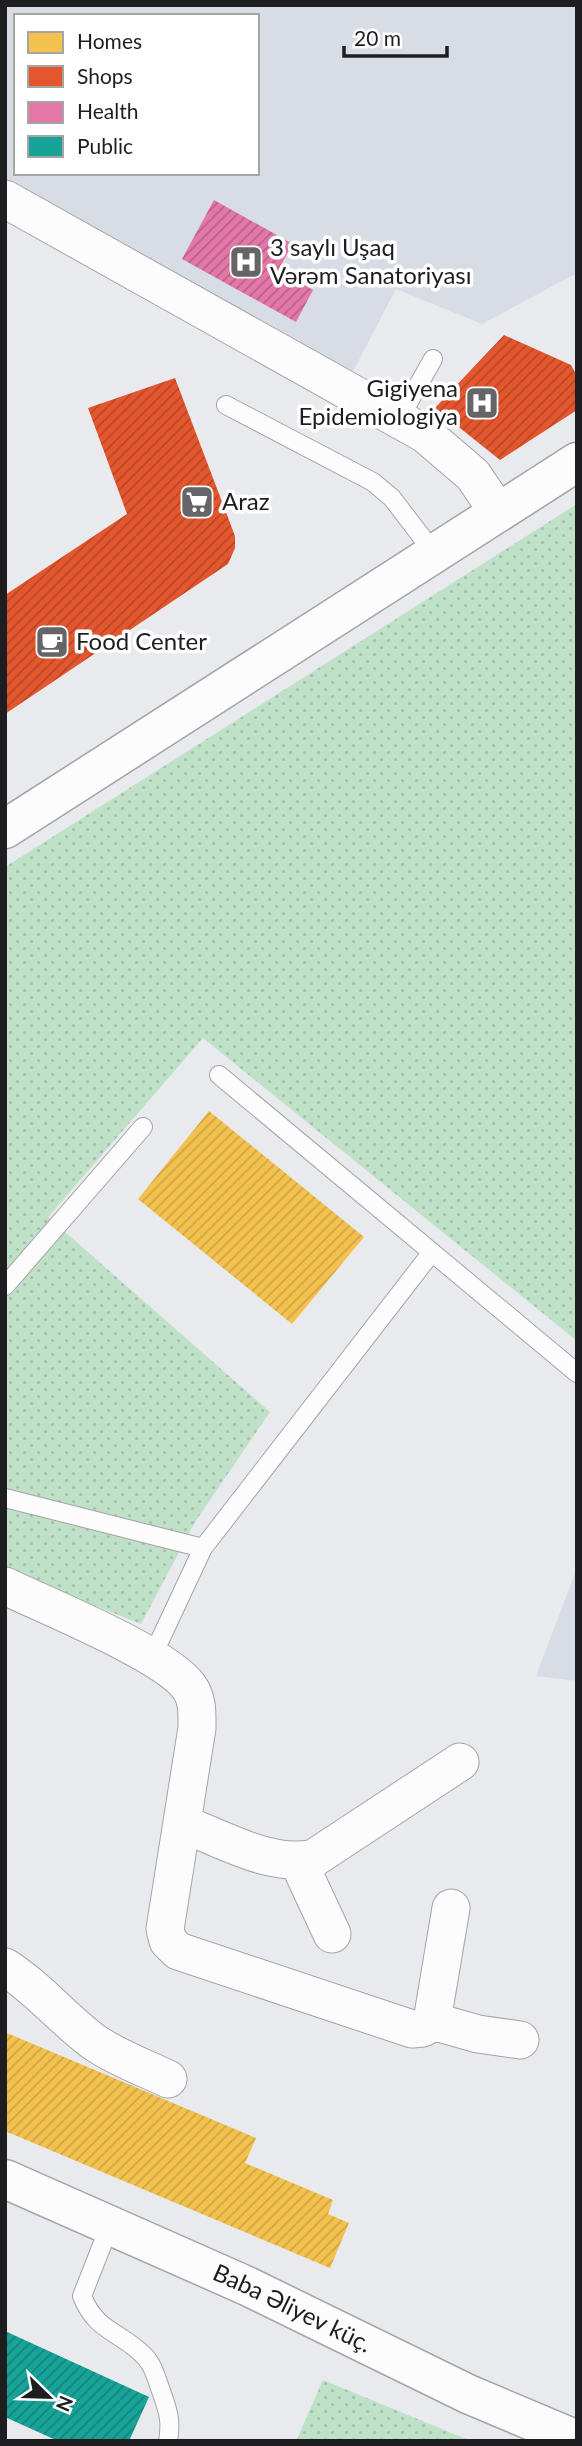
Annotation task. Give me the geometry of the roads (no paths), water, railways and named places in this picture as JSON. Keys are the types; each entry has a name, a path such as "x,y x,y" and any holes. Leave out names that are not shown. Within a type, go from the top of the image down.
{"main road":[{"path":"5,829 577,462"},
{"name":"Baba Əliyev küç.","path":"5,2179 247,2286 468,2394 577,2440"}],"street":[{"path":"5,199 425,434 473,475 498,512"},
{"path":"5,1586 152,1657 176,1671 190,1688 197,1705 197,1728 165,1929 169,1941 178,1951 412,2029 423,2028 432,2021 451,1908"},
{"path":"183,1824 267,1856 298,1861 313,1858 460,1762"},
{"path":"298,1861 332,1934"},
{"path":"5,1967 23,1979 92,2040 113,2054 168,2079"},
{"path":"432,2021 478,2034 520,2040"}],"lane":[{"path":"398,419 433,359"},
{"path":"226,405 373,482 392,498 433,553"},
{"path":"219,1075 577,1373"},
{"path":"5,1286 144,1127"},
{"path":"152,1657 204,1548 432,1252"},
{"path":"5,1498 204,1548"},
{"path":"110,2225 82,2296 89,2315 141,2351 155,2370 169,2408 171,2423 168,2441"}],"place":[{"name":"3 saylı Uşaq Vərəm Sanatoriyası","path":"246,262"},
{"name":"Gigiyena Epidemiologiya","path":"482,403"},
{"name":"Araz","path":"197,502"},
{"name":"Food Center","path":"52,642"}]}
